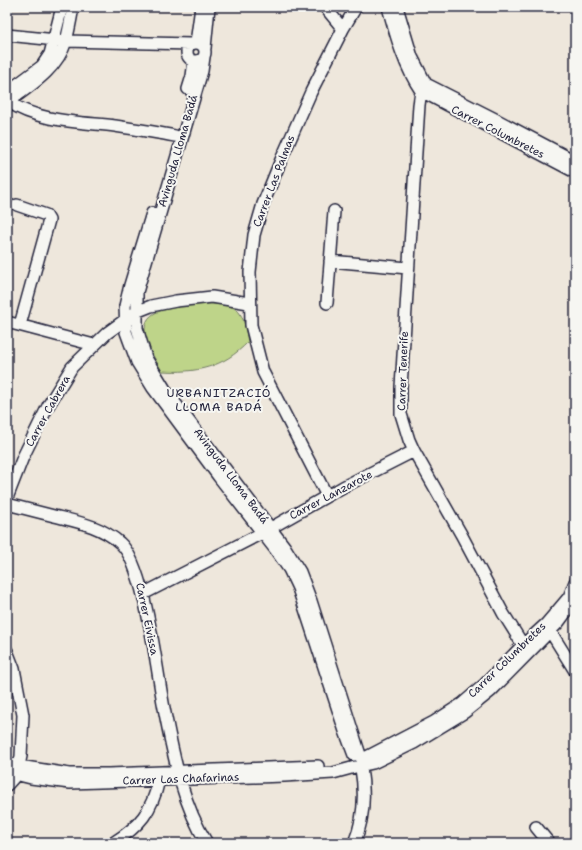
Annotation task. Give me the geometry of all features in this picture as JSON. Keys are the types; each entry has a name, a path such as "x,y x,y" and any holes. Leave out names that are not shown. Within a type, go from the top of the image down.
{"street":[{"path":"8,99 42,66 50,54 62,7"},
{"path":"8,99 46,75 58,58 66,41 73,7"},
{"name":"Avinguda Lloma Badá","path":"201,7 192,76 176,136 130,285 125,306 126,332 138,362 153,388 266,530 284,546 300,572 311,601 359,763 363,784 362,810 358,834 354,843"},
{"name":"Avinguda Lloma Badá","path":"209,7 196,51 202,71 137,292 137,328 146,358 166,391 266,530"},
{"path":"324,7 343,29"},
{"name":"Carrer Las Palmas","path":"326,496 263,372 251,325 249,303 250,272 254,236 263,204 295,125 343,29 356,7"},
{"path":"388,7 412,78 424,88"},
{"path":"397,7 412,57 424,88"},
{"path":"7,35 66,41 164,44 175,42 196,51"},
{"name":"Carrer Columbretes","path":"424,88 493,118 575,162"},
{"name":"Carrer Columbretes","path":"424,88 434,99 575,172"},
{"name":"Carrer Tenerife","path":"424,88 408,268 400,387 401,414 414,451 461,534 503,613 523,645"},
{"path":"8,99 19,109 58,120 123,127 176,136"},
{"path":"17,205 46,214 49,220 20,326"},
{"path":"327,303 334,211"},
{"path":"330,261 408,268"},
{"name":"Carrer Cabrera","path":"7,498 23,457 48,406 72,367 107,333 136,312 151,306 176,301 212,297 249,303"},
{"path":"7,322 94,345"},
{"name":"Carrer Lanzarote","path":"143,594 266,530 326,496 414,451"},
{"name":"Carrer Eivissa","path":"7,504 84,523 104,530 122,544 131,558 143,594 164,707 179,775 198,829 207,843"},
{"name":"Carrer Columbretes","path":"359,763 373,763 414,743 465,712 491,690 523,658 548,627 568,597 575,582"},
{"name":"Carrer Columbretes","path":"359,763 434,722 462,704 485,684 523,645 548,627 558,622 575,600"},
{"path":"548,627 575,671"},
{"path":"523,645 523,658"},
{"path":"7,651 14,670 23,714 21,756 7,785"},
{"name":"Carrer Las Chafarinas","path":"7,763 14,771 31,778 70,783 159,780 179,775"},
{"name":"Carrer Las Chafarinas","path":"14,771 69,774 179,775 333,773 359,763"},
{"path":"113,843 129,833 144,818 155,796 159,780"},
{"path":"536,828 549,843"}],"green space":[{"path":"194,304 211,304 233,307 242,317 248,342 229,358 208,367 198,370 162,371 150,349 145,333 149,318 155,313"}],"district":[{"name":"URBANITZACIÓ LLOMA BADÁ","path":"219,400"}]}
